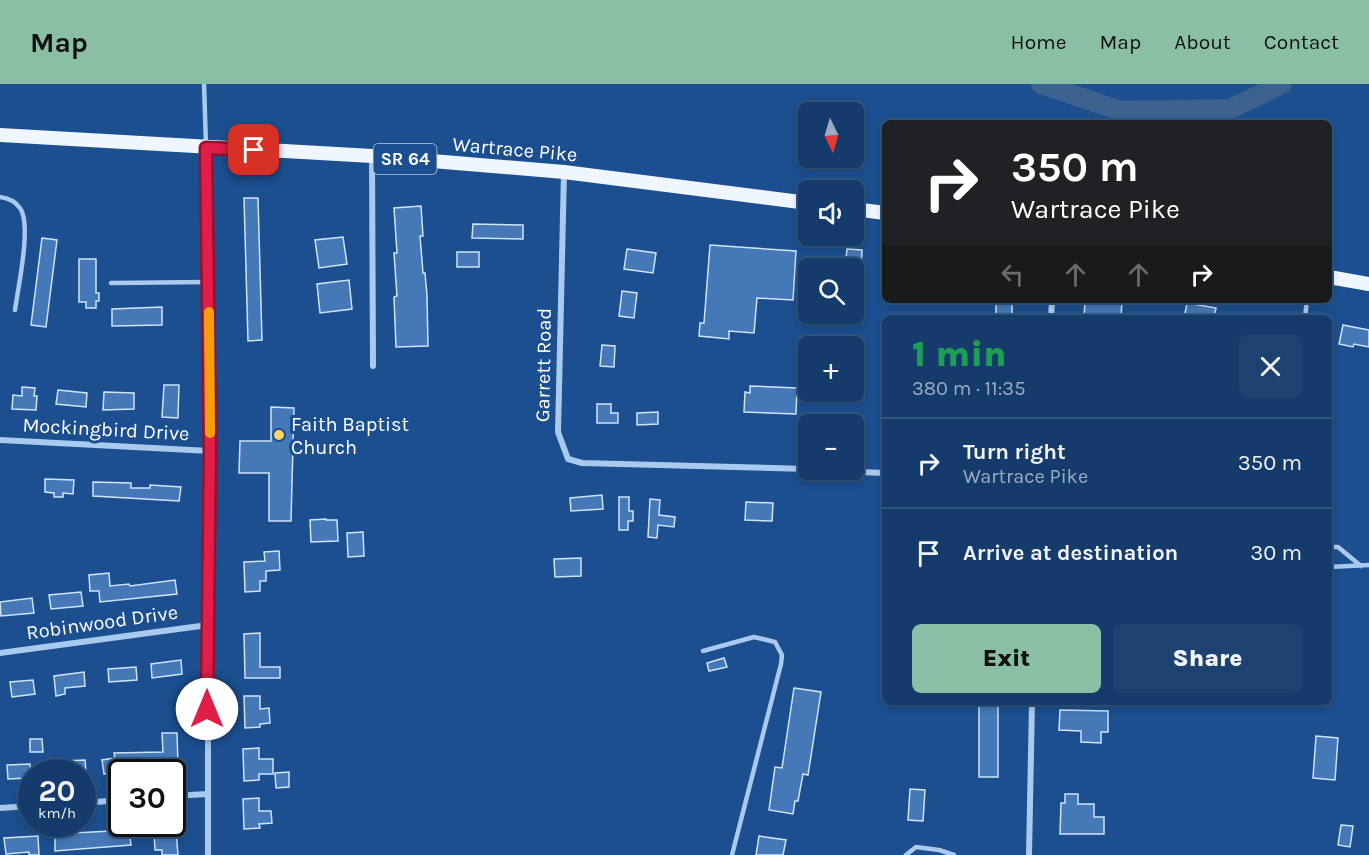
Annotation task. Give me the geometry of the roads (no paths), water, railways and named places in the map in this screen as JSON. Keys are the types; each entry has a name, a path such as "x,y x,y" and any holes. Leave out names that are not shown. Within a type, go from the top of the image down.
{"main road":[{"name":"Wartrace Pike","path":"0,135 372,156 564,172 798,203"},
{"path":"864,210 882,213"},
{"path":"1332,278 1369,284"}],"street":[{"path":"206,148 210,451 208,855"},
{"path":"372,156 373,366"},
{"name":"Garrett Road","path":"564,172 558,432 568,459 582,463 798,470"},
{"name":"Mockingbird Drive","path":"0,440 210,451"},
{"name":"Garrett Road","path":"864,472 882,473"},
{"name":"Robinwood Drive","path":"0,653 208,625"},
{"path":"1029,855 1032,705"},
{"path":"186,795 207,794"},
{"path":"0,808 18,807"}],"lane":[{"path":"204,84 206,148"},
{"path":"0,197 15,202 20,207 24,214 26,228 15,310"},
{"path":"111,283 208,282"},
{"path":"1332,547 1338,547 1361,566"},
{"path":"1332,567 1369,565"},
{"path":"703,651 754,637 775,642 782,655 782,664 732,855"},
{"path":"906,855 916,847 939,850 954,855"}],"waterway":[{"path":"1041,84 1121,111 1230,109 1282,84"}],"place":[{"name":"Faith Baptist Church","path":"279,435"}]}
